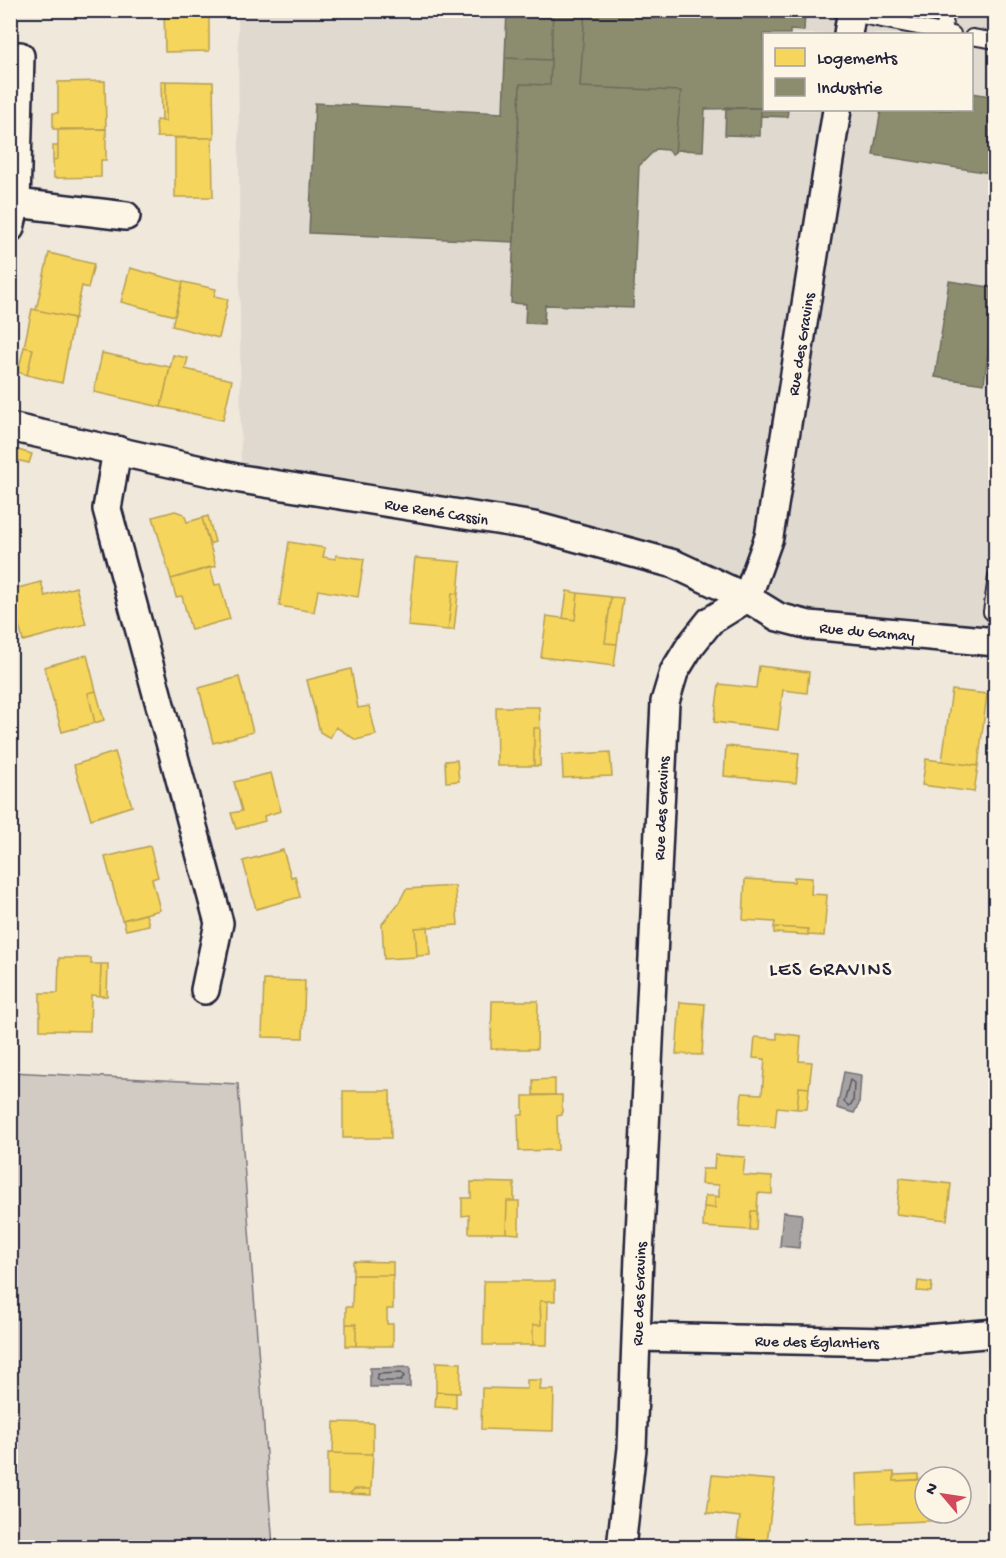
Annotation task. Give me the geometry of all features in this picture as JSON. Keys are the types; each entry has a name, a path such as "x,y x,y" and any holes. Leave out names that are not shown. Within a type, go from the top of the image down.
{"street":[{"path":"20,56 13,216 126,216"},
{"name":"Rue des Gravins","path":"621,1548 632,1448 665,702 674,672 690,646 710,621 747,598 768,537 837,111"},
{"name":"Rue René Cassin","path":"10,427 241,479 534,526 674,564 747,598"},
{"path":"117,450 107,509 219,923 205,990"},
{"name":"Rue du Gamay","path":"747,598 778,617 809,625 996,642"},
{"name":"Rue des Églantiers","path":"637,1337 889,1342 996,1333"}],"lane":[{"path":"947,10 948,33"},
{"path":"850,20 941,33"},
{"path":"973,38 996,42"},
{"path":"991,612 996,578"}],"shaded area":[{"path":"238,11 995,11 995,642 809,625 674,564 241,479"},
{"path":"11,1072 238,1084 273,1547 11,1547"}],"water":[{"path":"844,1072 861,1075 859,1104 854,1113 837,1108"},
{"path":"783,1212 802,1214 799,1248 780,1246"},
{"path":"410,1367 410,1387 370,1387 370,1368"}],"building: Logements":[{"path":"164,10 209,10 209,51 165,52"},
{"path":"105,81 106,129 53,129 53,113 58,113 58,82"},
{"path":"161,81 166,81 166,121 162,121"},
{"path":"166,81 213,82 214,138 157,137 156,120 166,121"},
{"path":"106,129 106,160 101,160 101,177 54,178 53,160 58,159 58,130"},
{"path":"175,138 212,138 213,197 175,197"},
{"path":"53,146 58,146 58,159 53,160"},
{"path":"49,253 94,264 88,288 82,286 75,318 36,310"},
{"path":"130,268 183,282 175,316 121,302"},
{"path":"183,282 216,289 214,296 228,299 219,338 172,326"},
{"path":"32,309 74,318 62,383 27,375 33,349 24,347"},
{"path":"24,347 33,349 27,375 18,372"},
{"path":"102,353 170,367 161,407 94,392"},
{"path":"173,355 188,358 185,369 232,380 223,420 161,407"},
{"path":"18,450 32,454 29,463 16,460"},
{"path":"175,511 184,514 187,522 202,518 216,566 171,579 153,517"},
{"path":"208,516 215,542 209,544 202,518"},
{"path":"289,542 325,548 323,557 335,559 336,555 364,559 358,597 318,590 314,612 279,606"},
{"path":"415,558 461,562 458,594 452,593 448,630 408,626"},
{"path":"210,567 215,585 220,584 230,619 191,630 182,596 176,597 171,579"},
{"path":"41,582 45,596 76,587 86,624 23,641 10,590"},
{"path":"567,591 578,593 575,620 563,618"},
{"path":"452,593 458,594 454,630 448,630"},
{"path":"578,593 611,597 605,643 617,644 614,666 541,657 547,616 575,620"},
{"path":"611,597 623,598 617,644 605,643"},
{"path":"87,655 96,691 88,693 95,723 62,732 44,667"},
{"path":"759,666 809,672 807,693 783,690 778,730 714,722 719,684 756,688"},
{"path":"351,669 358,708 369,706 376,735 356,740 336,727 330,738 320,732 307,680"},
{"path":"239,677 253,732 213,743 199,688"},
{"path":"952,690 987,694 978,766 942,761"},
{"path":"96,691 104,720 95,723 88,693"},
{"path":"496,707 539,707 540,728 534,728 534,766 497,766"},
{"path":"534,728 540,728 540,766 534,766"},
{"path":"726,746 799,753 796,783 724,776"},
{"path":"115,752 132,806 91,819 74,765"},
{"path":"610,752 612,776 563,778 562,755"},
{"path":"926,759 978,766 974,792 922,785"},
{"path":"457,760 459,781 446,782 445,761"},
{"path":"271,773 281,811 264,816 265,821 236,829 231,813 242,811 234,782"},
{"path":"150,846 158,877 152,879 160,910 122,920 105,857"},
{"path":"283,850 291,877 295,876 300,897 256,909 243,861"},
{"path":"794,877 812,878 811,894 827,895 824,936 808,935 808,929 774,927 775,922 743,920 745,879 794,882"},
{"path":"455,886 458,925 415,928 417,957 384,959 382,924 398,904 406,889"},
{"path":"146,914 149,925 126,930 123,920"},
{"path":"428,927 430,955 417,956 415,928"},
{"path":"774,927 808,929 808,935 774,933"},
{"path":"59,958 91,958 91,964 101,964 100,996 91,995 90,1031 40,1030 40,993 58,993"},
{"path":"101,964 108,964 107,996 100,996"},
{"path":"264,980 305,981 303,1038 262,1037"},
{"path":"492,1001 538,1001 537,1049 491,1049"},
{"path":"680,1002 705,1004 702,1055 676,1054"},
{"path":"777,1033 801,1036 799,1061 812,1062 809,1088 799,1087 797,1109 777,1107 775,1127 739,1124 742,1093 762,1094 765,1059 753,1058 755,1037 777,1039"},
{"path":"555,1079 555,1095 533,1095 533,1080"},
{"path":"799,1087 809,1088 807,1109 797,1109"},
{"path":"343,1091 390,1091 391,1138 343,1138"},
{"path":"562,1095 562,1115 557,1116 558,1150 519,1151 518,1115 523,1115 523,1096"},
{"path":"715,1155 745,1157 743,1175 772,1177 772,1194 758,1193 757,1211 751,1211 750,1230 703,1227 704,1207 715,1208 715,1196 719,1197 719,1185 701,1184 702,1169 714,1169"},
{"path":"900,1178 951,1184 947,1220 896,1214"},
{"path":"471,1182 514,1183 514,1201 507,1201 506,1233 469,1233 469,1215 462,1216 462,1198 471,1198"},
{"path":"705,1196 715,1196 715,1208 704,1207"},
{"path":"507,1201 519,1201 519,1234 506,1233"},
{"path":"751,1211 757,1211 756,1230 750,1230"},
{"path":"353,1261 393,1262 393,1275 353,1275"},
{"path":"353,1275 393,1275 393,1309 387,1309 387,1324 393,1324 393,1346 356,1346 356,1324 346,1324 346,1307 352,1307"},
{"path":"484,1281 555,1281 555,1301 540,1301 541,1325 533,1325 533,1345 483,1345"},
{"path":"918,1281 932,1283 931,1292 917,1291"},
{"path":"540,1301 548,1301 547,1345 533,1345 533,1325 541,1325"},
{"path":"346,1324 356,1324 356,1346 346,1346"},
{"path":"436,1362 461,1363 460,1393 436,1392"},
{"path":"527,1380 541,1380 540,1390 554,1390 553,1431 481,1429 482,1388 527,1389"},
{"path":"436,1392 456,1393 456,1408 435,1407"},
{"path":"334,1422 373,1423 373,1454 333,1453"},
{"path":"328,1453 373,1454 371,1489 355,1489 349,1494 328,1494"},
{"path":"894,1472 894,1481 913,1480 913,1522 858,1524 856,1474"},
{"path":"913,1474 913,1480 894,1481 894,1475"},
{"path":"712,1475 775,1480 767,1542 737,1538 740,1517 707,1513"},
{"path":"355,1489 371,1489 371,1495 349,1494"}],"building: Industrie":[{"path":"507,10 553,10 551,60 505,58"},
{"path":"553,10 585,10 580,87 681,91 675,152 672,154 667,150 656,149 639,166 633,308 545,305 544,324 525,323 526,304 511,303 520,84 550,85"},
{"path":"585,10 805,10 804,31 763,33 763,111 788,111 787,117 761,116 761,108 705,109 703,151 678,150 675,152 681,91 580,87"},
{"path":"505,58 551,60 550,85 520,84 514,242 309,233 315,103 503,113"},
{"path":"973,93 996,97 996,174 873,155 881,111 973,111"},
{"path":"726,107 761,108 760,136 725,135"},
{"path":"949,281 996,288 984,384 935,377"}],"district":[{"name":"LES GRAVINS","path":"831,968"}]}
